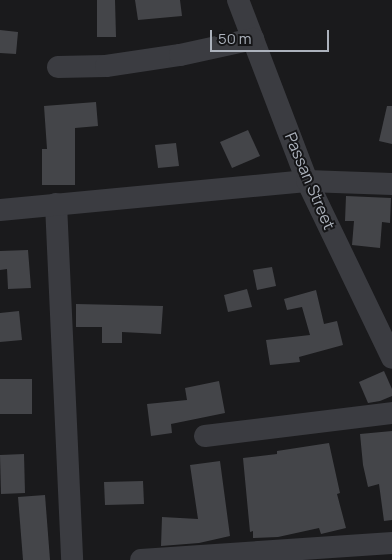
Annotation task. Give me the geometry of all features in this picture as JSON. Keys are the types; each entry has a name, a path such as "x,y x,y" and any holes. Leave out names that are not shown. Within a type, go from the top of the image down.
{"street":[{"name":"Passan Street","path":"238,0 307,180 392,358"},
{"path":"58,67 106,66 180,55 253,39"},
{"path":"0,210 307,180 392,184"},
{"path":"56,204 72,560"},
{"path":"205,436 392,413"},
{"path":"141,560 392,543"}],"building":[{"path":"97,0 115,0 116,37 97,37"},
{"path":"135,0 180,0 182,16 138,20"},
{"path":"0,30 18,32 16,54 0,53"},
{"path":"96,102 98,126 75,128 75,185 42,185 42,149 47,149 44,106"},
{"path":"387,106 392,106 392,144 379,141"},
{"path":"248,130 260,156 232,168 220,142"},
{"path":"176,143 179,166 158,168 155,145"},
{"path":"346,196 391,198 390,223 382,222 380,248 352,245 354,221 345,221"},
{"path":"28,250 31,288 8,289 7,269 0,270 0,251"},
{"path":"272,267 276,286 257,290 253,270"},
{"path":"247,289 252,307 228,312 224,295"},
{"path":"316,290 324,324 337,321 343,345 299,357 300,362 270,365 266,340 310,335 302,307 287,310 284,299"},
{"path":"76,304 163,306 161,334 122,332 122,343 102,343 102,327 76,327"},
{"path":"19,311 22,340 0,342 0,313"},
{"path":"384,371 392,389 392,396 368,403 359,382"},
{"path":"0,379 32,379 32,414 0,414"},
{"path":"219,381 225,413 171,424 172,433 151,436 147,404 187,400 185,388"},
{"path":"392,431 392,520 384,521 379,484 368,487 363,465 360,434"},
{"path":"329,443 340,493 337,494 346,528 321,534 319,528 278,537 253,538 253,531 250,532 243,458 277,454 277,451"},
{"path":"24,454 25,493 1,494 0,455"},
{"path":"220,461 230,536 199,543 161,546 162,517 198,519 190,465"},
{"path":"143,481 144,504 105,505 104,482"},
{"path":"45,495 50,560 23,560 18,497"}]}
